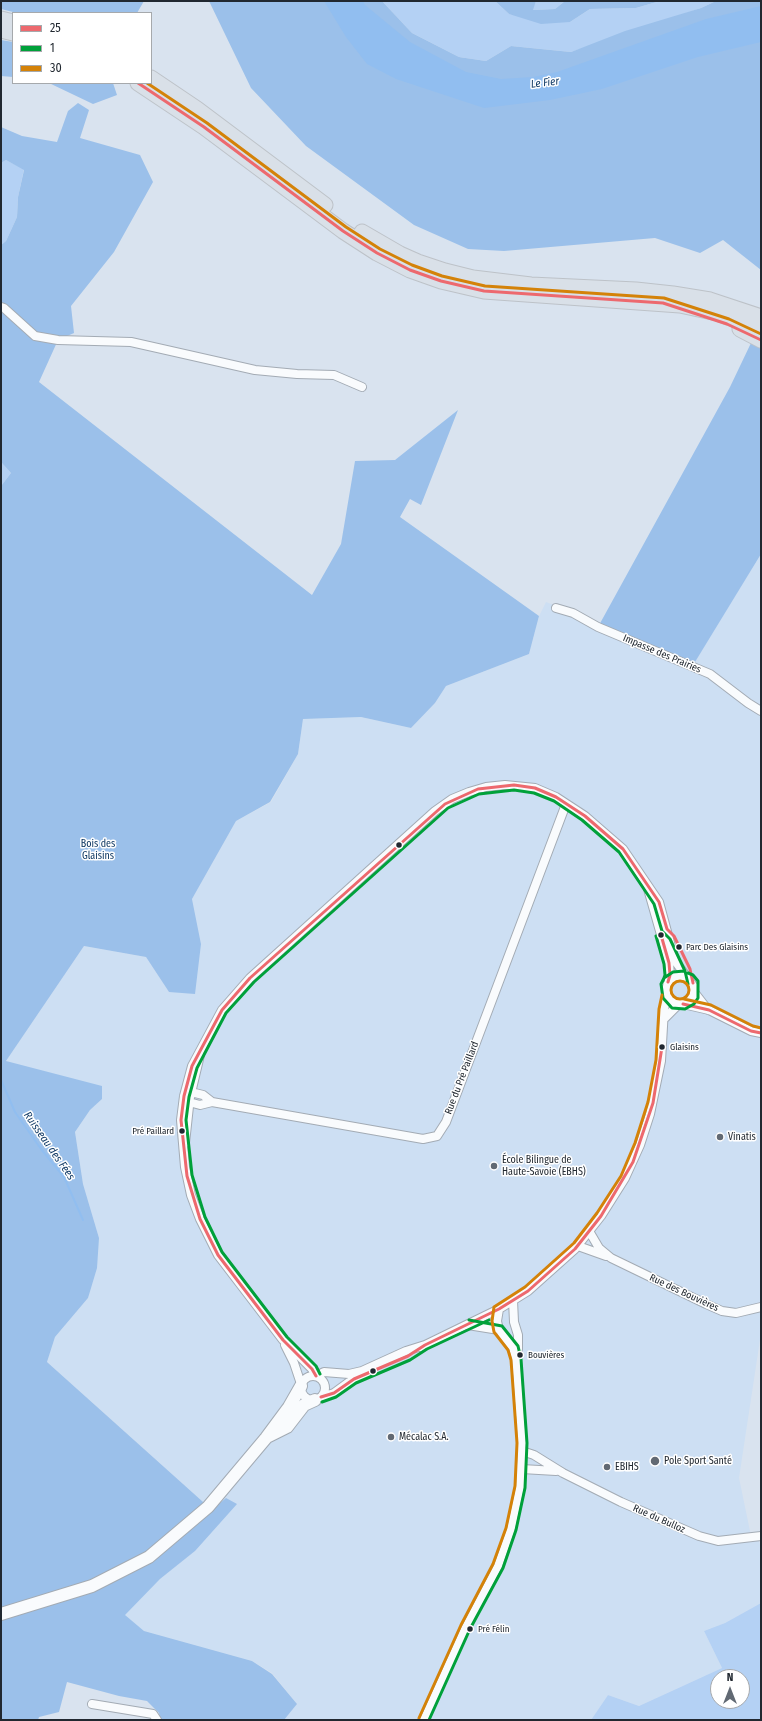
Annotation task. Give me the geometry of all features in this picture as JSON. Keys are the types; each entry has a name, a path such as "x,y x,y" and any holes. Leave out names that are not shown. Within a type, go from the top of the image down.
{"highway":[{"path":"1,19 12,22"},
{"path":"1,30 12,33"},
{"path":"152,79 224,128 364,233 418,262 444,271 498,282 673,294 710,300 761,317"},
{"path":"140,84 204,127 343,231 377,253 410,270 441,281 484,291 663,303 717,313 761,329"},
{"path":"663,303 727,324 761,340"}],"street":[{"path":"1,307 35,336 58,340 131,342 255,370 297,374 334,375 362,387"},
{"name":"Impasse des Prairies","path":"556,608 573,613 598,627 710,674 761,711"},
{"path":"318,1399 325,1392 325,1386 322,1379 316,1376 312,1369 283,1340 223,1264 211,1244 191,1195 184,1150 188,1097 202,1045 222,1010 250,978 445,804 462,794 478,789 505,785 535,788 549,793 566,804 589,820 623,849 647,882 660,902 675,961 685,977 693,983 694,992 691,1000 681,1004 664,1019"},
{"name":"Rue du Pré Paillard","path":"188,1097 203,1095 212,1102 423,1139 438,1136 446,1122 566,804"},
{"path":"1,1614 92,1586 148,1557 208,1507 266,1438 289,1407 301,1385 308,1376 316,1376 324,1372 348,1374 362,1370 406,1351 425,1345 468,1325 498,1310 528,1291 549,1274 578,1246 625,1178 642,1139 655,1095 661,1061 669,963 647,882"},
{"path":"668,982 676,976 685,977"},
{"path":"694,992 709,1010"},
{"path":"667,996 670,1000 709,1010 751,1031 761,1033"},
{"name":"Rue des Bouvières","path":"589,1231 599,1248 611,1258"},
{"name":"Rue des Bouvières","path":"578,1246 611,1258 722,1311 742,1313 761,1307"},
{"path":"424,1720 466,1627 498,1566 511,1529 522,1469 516,1359 518,1335 514,1322 513,1300"},
{"path":"498,1310 514,1322"},
{"path":"498,1310 497,1321 499,1330 512,1348 516,1359"},
{"path":"468,1325 499,1330"},
{"path":"283,1340 294,1362 302,1392 305,1397 318,1399"},
{"path":"266,1438 287,1427 304,1405 334,1392 354,1379 408,1356 425,1345"},
{"name":"Rue du Bulloz","path":"522,1451 534,1455 563,1473 621,1502 699,1536 718,1541 761,1536"},
{"name":"Rue du Bulloz","path":"522,1469 550,1470 563,1473"},
{"path":"92,1704 153,1714 157,1720"}],"shaded area":[{"path":"382,1 495,1 509,14 570,22 590,9 636,8 660,1 716,1 701,8 571,52 511,46 486,61 459,57 412,33"},
{"path":"536,1 565,1 555,9 532,10"},
{"path":"6,160 24,169 18,197 17,217 6,241 1,245 1,163"},
{"path":"1,462 11,473 1,486"},
{"path":"761,554 761,1333 739,1478 751,1536 759,1541 761,1548 761,1603 725,1623 704,1631 722,1668 710,1669 710,1673 639,1706 608,1695 591,1720 284,1720 297,1704 272,1673 252,1661 144,1631 124,1615 160,1579 195,1551 212,1510 47,1362 55,1337 88,1298 99,1238 83,1184 75,1132 90,1110 102,1099 6,1061 84,946 146,957 169,992 201,944 192,899 236,821 271,802 298,754 303,719 361,717 411,728 435,703 446,686 529,654 539,616 546,602 695,661"},
{"path":"761,1603 761,1720 591,1720 608,1695 639,1706 710,1673 710,1709 750,1709 750,1669 720,1669 722,1668 704,1631 725,1623"}],"green space":[{"path":"1,1 144,1 138,12 13,12 1,9"},
{"path":"209,1 382,1 412,33 459,57 486,61 511,46 571,52 625,31 701,8 716,1 761,1 761,270 723,240 700,253 655,238 504,251 468,249 414,225 306,146 251,88"},
{"path":"495,1 536,1 533,10 555,9 565,1 660,1 636,8 590,9 570,22 541,24 509,14"},
{"path":"1,40 12,42 12,77 1,76"},
{"path":"51,84 113,84 117,95 93,104"},
{"name":"Bois des Glaisins","path":"78,103 89,110 80,138 140,155 153,182 114,252 71,306 74,333 58,340 39,382 312,595 341,544 355,461 395,460 458,410 421,505 410,499 400,517 539,616 529,654 446,686 435,703 411,728 361,717 303,719 298,754 270,802 236,821 192,899 201,944 195,994 169,992 146,957 84,946 6,1061 102,1086 102,1099 90,1110 75,1132 83,1184 99,1238 97,1268 88,1298 55,1337 47,1362 212,1510 226,1498 237,1504 195,1551 160,1579 125,1615 144,1631 252,1661 272,1674 297,1704 284,1720 160,1720 159,1713 147,1701 119,1696 67,1682 59,1712 39,1717 38,1720 1,1720 1,486 11,473 1,462 1,245 6,241 17,217 18,197 24,170 6,160 1,163 1,127 22,136 57,142 68,111"},
{"path":"761,322 761,554 695,662 598,627 730,387"}],"water":[{"name":"Le Fier","path":"324,1 363,1 365,5 410,42 466,72 501,79 533,77 557,72 706,19 761,6 761,42 698,57 602,89 550,100 484,108 396,79 367,64 346,37"}],"waterway":[{"name":"Ruisseau des Fées","path":"1,1080 15,1112 41,1149 64,1177 83,1220"}],"transit line":[{"name":"25","path":"140,84 204,127 343,231 377,253 410,270 441,281 484,291 663,303 727,324 761,340"},
{"name":"30","path":"148,84 207,123 346,227 380,249 412,265 442,276 485,286 664,298 729,319 761,334"},
{"name":"25","path":"316,1376 312,1369 283,1340 218,1255 200,1219 187,1176 181,1120 184,1096 192,1066 222,1010 250,978 445,804 478,789 514,785 535,788 556,797 585,816 623,849 659,902 667,929 674,936 690,969 693,983"},
{"name":"1","path":"320,1374 316,1366 287,1337 222,1252 205,1217 192,1175 186,1120 189,1097 197,1068 226,1013 254,982 448,808 479,794 514,790 534,793 554,801 582,820 619,852 654,904 662,931 670,939 685,971 688,984"},
{"name":"25","path":"661,935 669,963 670,975 668,982"},
{"name":"1","path":"656,936 664,964 665,975 663,981"},
{"name":"1","path":"684,971 673,972 664,978 661,984 663,998 672,1008 685,1009 694,1004 698,998 698,981 693,975 688,973"},
{"name":"30","path":"680,981 686,984 689,990 686,996 680,999 674,996 671,990 674,984 680,981"},
{"name":"30","path":"419,1718 461,1625 493,1564 506,1528 515,1486 517,1443 511,1360 508,1350 494,1332 492,1321 494,1307 525,1287 574,1243 597,1213 621,1176 635,1143 648,1102 656,1060 659,1009 662,995"},
{"name":"30","path":"684,999 711,1005 753,1026 761,1028"},
{"name":"25","path":"683,1004 709,1010 751,1031 761,1033"},
{"name":"25","path":"321,1397 334,1393 354,1379 408,1356 425,1345 499,1309 528,1291 575,1249 601,1216 633,1162 653,1103 662,1047"},
{"name":"1","path":"429,1720 470,1629 503,1568 516,1530 525,1488 527,1443 521,1359 518,1346 502,1326 469,1320"},
{"name":"1","path":"322,1402 336,1397 356,1383 410,1360 427,1349 489,1320"}],"place":[{"name":"Parc Des Glaisins","path":"679,947"},
{"name":"Glaisins","path":"662,1047"},
{"name":"Pré Paillard","path":"182,1131"},
{"name":"Vinatis","path":"720,1137"},
{"name":"École Bilingue de Haute-Savoie (EBHS)","path":"494,1166"},
{"name":"Bouvières","path":"520,1355"},
{"name":"Mécalac S.A.","path":"391,1437"},
{"name":"Pole Sport Santé","path":"655,1461"},
{"name":"EBIHS","path":"607,1467"},
{"name":"Pré Félin","path":"470,1629"}]}
